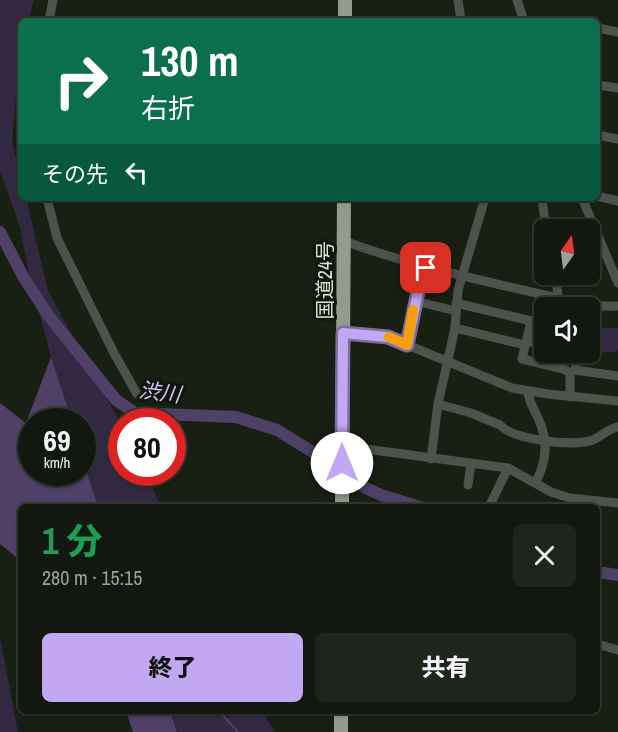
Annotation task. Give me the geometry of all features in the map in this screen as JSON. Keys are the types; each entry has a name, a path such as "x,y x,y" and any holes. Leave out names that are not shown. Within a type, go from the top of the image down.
{"highway":[{"path":"345,0 345,18"},
{"name":"国道24号","path":"342,504 344,201"},
{"path":"341,714 341,732"}],"street":[{"path":"50,18 53,0"},
{"path":"517,0 523,18"},
{"path":"455,1 460,18"},
{"path":"600,29 618,32"},
{"path":"600,85 618,88"},
{"path":"600,136 618,139"},
{"path":"600,197 618,201"},
{"path":"48,201 57,238 114,354 137,394"},
{"path":"431,459 438,404 455,328 456,307 462,277 484,201"},
{"path":"542,201 545,219"},
{"path":"583,201 617,279"},
{"path":"344,241 423,267 558,297 557,285"},
{"path":"407,345 423,267"},
{"path":"415,301 534,322"},
{"path":"600,306 618,306"},
{"path":"531,321 522,359 573,371 618,376"},
{"path":"455,328 534,344"},
{"path":"343,333 388,337 512,388 528,392 618,401"},
{"path":"570,397 575,363"},
{"path":"528,392 545,439 544,467 535,483"},
{"path":"438,404 500,424 503,428 519,435 545,439 585,442 599,437 611,428 618,427"},
{"path":"343,446 508,468 571,503 618,503"},
{"path":"468,485 471,463"},
{"path":"490,504 508,468"},
{"path":"600,645 618,650"}],"shaded area":[{"path":"0,0 34,0 29,18 18,18 18,76 12,142 18,166 18,201 27,201 48,291 112,408 108,408 108,486 152,486 160,504 97,504 91,486 96,486 96,408 68,408 51,357 29,274 20,227 0,171"},
{"path":"600,328 618,328 618,350 600,352"},
{"path":"51,357 68,408 32,408"},
{"path":"0,403 18,417 18,486 91,486 97,504 18,504 18,559 0,544"},
{"path":"0,637 18,732 0,732"},
{"path":"127,714 171,714 177,732 133,732"},
{"path":"171,714 264,714 275,732 177,732"}],"waterway":[{"name":"渋川","path":"0,232 24,278 48,315 116,400 135,413 236,417 277,430 366,488 410,504"},
{"name":"渋川","path":"600,572 618,575"},
{"path":"222,714 238,732"}],"slow traffic":[{"path":"389,337 407,345 413,310"}],"route":[{"path":"342,463 343,333 388,337 407,345 423,267 426,268"}]}
